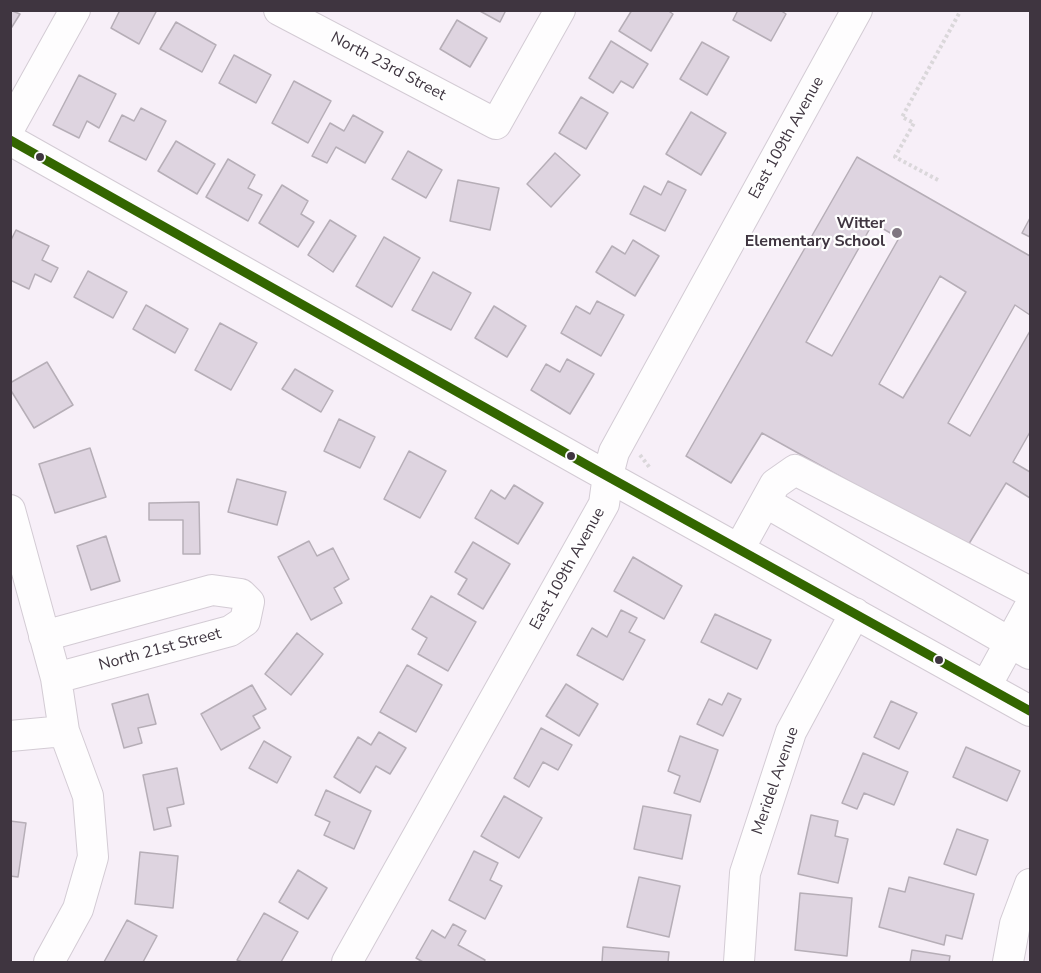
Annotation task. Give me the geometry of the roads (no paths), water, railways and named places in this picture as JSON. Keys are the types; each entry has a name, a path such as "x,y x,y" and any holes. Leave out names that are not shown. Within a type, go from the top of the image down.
{"street":[{"path":"10,128 75,10"},
{"name":"North 23rd Street","path":"279,10 496,124 560,10"},
{"name":"East 109th Avenue","path":"347,963 604,504 614,452 857,10"},
{"path":"10,140 1030,711"},
{"path":"740,549 775,484 795,470 1030,592"},
{"path":"765,502 1020,648"},
{"path":"10,510 56,678 64,731 88,796 93,857 78,909 49,963"},
{"name":"North 21st Street","path":"44,636 212,590 241,594 249,602 244,621 230,632 56,678"},
{"path":"986,686 1020,648 1030,606"},
{"name":"Meridel Avenue","path":"739,963 745,873 791,732 855,613"},
{"path":"10,736 64,731"},
{"path":"1008,963 1015,924 1030,884"}],"place":[{"name":"Witter Elementary School","path":"897,233"}]}
